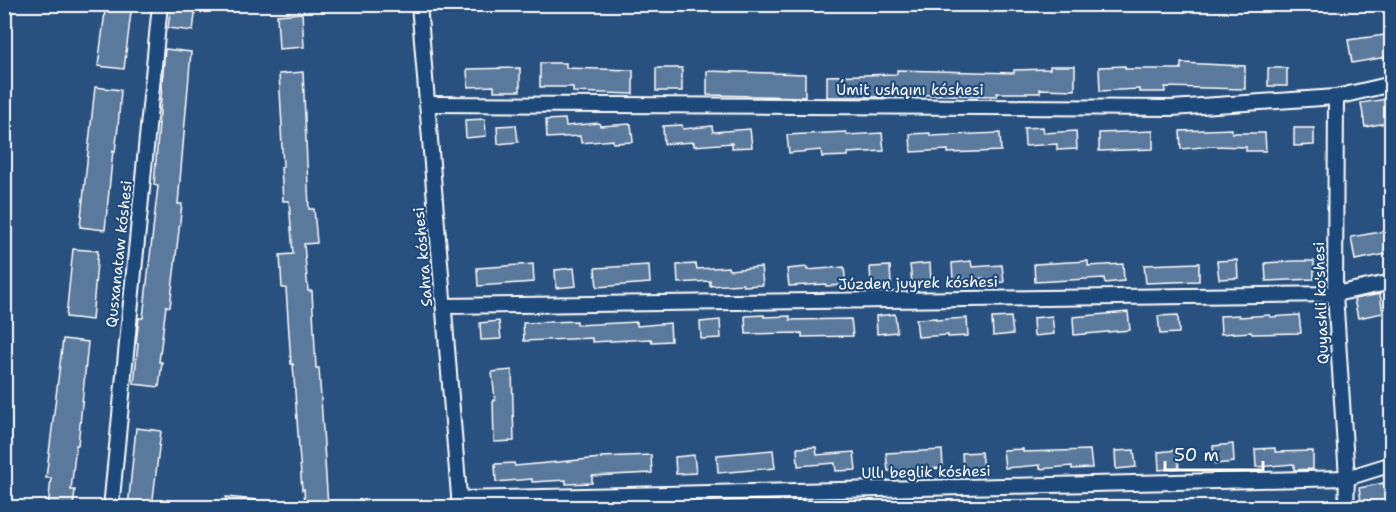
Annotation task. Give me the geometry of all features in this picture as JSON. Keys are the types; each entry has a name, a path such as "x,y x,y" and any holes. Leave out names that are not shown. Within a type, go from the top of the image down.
{"street":[{"name":"Qusxanataw kóshesi","path":"111,507 160,4"},
{"name":"Sahra kóshesi","path":"419,4 460,503"},
{"name":"Úmit ushqını kóshesi","path":"427,104 1172,108 1336,97 1392,84"},
{"name":"Quyashli ko'shesi","path":"1336,97 1335,294 1347,478 1346,507"},
{"name":"Júzden juyrek kóshesi","path":"444,306 1335,294 1392,282"},
{"name":"Ullı beglik kóshesi","path":"460,503 1347,478 1392,464"}],"building":[{"path":"106,4 132,4 124,69 98,66"},
{"path":"171,4 196,6 193,31 168,28"},
{"path":"302,13 304,47 279,49 277,15"},
{"path":"1392,34 1392,56 1352,63 1348,40"},
{"path":"165,49 191,52 178,204 182,204 170,307 166,306 159,362 162,362 159,387 134,384 139,318 143,318 158,186 154,185"},
{"path":"540,63 566,63 566,68 633,70 633,94 573,92 573,87 540,87"},
{"path":"1181,63 1245,66 1245,89 1165,87 1165,92 1139,92 1139,89 1100,91 1099,67 1181,69"},
{"path":"1050,66 1075,66 1075,90 1040,89 1040,93 997,93 997,96 889,94 889,97 827,97 827,76 897,74 897,70 1014,73 1014,70 1050,69"},
{"path":"520,68 520,91 494,91 494,86 468,87 467,69"},
{"path":"656,68 682,68 682,91 656,91"},
{"path":"1268,68 1287,68 1287,86 1268,86"},
{"path":"707,71 805,74 805,97 707,95"},
{"path":"303,72 309,209 314,209 317,243 304,244 308,291 312,291 328,507 305,507 286,288 282,288 280,255 293,254 289,201 283,201 279,74"},
{"path":"95,87 121,90 105,230 80,227"},
{"path":"1386,99 1391,122 1365,127 1361,103"},
{"path":"485,119 486,136 466,138 465,120"},
{"path":"565,119 566,126 599,123 600,126 631,124 633,142 613,143 613,140 581,143 580,136 547,138 546,120"},
{"path":"516,125 518,142 498,144 497,126"},
{"path":"682,125 683,129 712,126 713,132 750,129 752,147 732,148 732,143 694,146 694,142 664,144 663,126"},
{"path":"1043,127 1044,133 1076,131 1077,149 1057,150 1057,144 1025,146 1024,128"},
{"path":"1294,128 1314,128 1314,145 1294,146"},
{"path":"1232,129 1232,133 1265,133 1266,151 1246,151 1246,147 1213,146 1181,149 1180,131"},
{"path":"1153,131 1153,149 1099,151 1099,133"},
{"path":"846,132 847,135 882,133 884,151 822,157 821,150 789,153 787,135"},
{"path":"930,133 930,136 1000,133 1001,151 911,152 910,134"},
{"path":"1392,230 1392,253 1355,260 1351,237"},
{"path":"73,249 98,251 92,320 66,317"},
{"path":"1237,260 1238,278 1219,279 1217,261"},
{"path":"971,261 972,267 1002,265 1004,282 984,284 984,278 953,280 952,263"},
{"path":"1088,261 1088,266 1123,264 1124,281 1105,283 1104,278 1035,282 1034,264"},
{"path":"1314,261 1314,279 1266,281 1265,263"},
{"path":"930,263 931,281 912,283 910,265"},
{"path":"1199,263 1199,281 1146,283 1144,265"},
{"path":"533,264 534,282 478,286 477,268"},
{"path":"696,264 697,269 728,267 729,270 761,267 763,285 710,286 710,281 678,283 677,265"},
{"path":"649,265 650,283 597,287 595,268"},
{"path":"890,266 891,284 871,285 870,267"},
{"path":"807,267 807,270 844,267 846,285 789,286 787,269"},
{"path":"574,268 576,286 556,288 555,270"},
{"path":"1380,294 1383,313 1358,318 1354,299"},
{"path":"1128,312 1130,330 1074,335 1073,317"},
{"path":"895,314 897,332 877,334 876,316"},
{"path":"764,315 764,317 790,316 790,320 851,319 853,336 802,337 802,333 746,334 745,316"},
{"path":"1178,315 1179,333 1160,334 1158,316"},
{"path":"1239,315 1239,317 1270,315 1270,317 1299,315 1301,333 1221,334 1220,316"},
{"path":"1052,316 1054,334 1034,336 1033,318"},
{"path":"1011,317 1013,334 993,336 992,318"},
{"path":"936,318 936,320 967,318 968,336 918,337 916,319"},
{"path":"720,320 721,338 701,339 700,322"},
{"path":"499,321 501,339 481,340 480,323"},
{"path":"577,321 577,325 637,322 637,326 670,323 671,341 652,342 651,339 592,342 592,338 524,341 523,323"},
{"path":"63,339 88,342 78,445 76,445 71,490 75,490 73,507 48,507 51,478 46,478"},
{"path":"512,370 514,441 494,442 493,400 495,400 492,372"},
{"path":"136,428 161,431 152,507 128,507"},
{"path":"1233,444 1234,462 1215,464 1213,446"},
{"path":"816,447 817,455 854,452 856,470 836,471 835,463 798,466 797,448"},
{"path":"1275,448 1275,452 1313,451 1313,469 1294,470 1294,464 1256,467 1255,449"},
{"path":"1023,449 1023,452 1090,450 1092,468 1072,469 1072,466 1040,469 1040,465 1005,468 1003,450"},
{"path":"773,450 775,468 718,473 717,455"},
{"path":"942,450 943,468 888,471 886,453"},
{"path":"1134,450 1136,467 1116,469 1115,451"},
{"path":"1177,450 1179,468 1159,470 1158,452"},
{"path":"981,452 983,470 963,471 962,453"},
{"path":"651,455 652,473 592,476 592,483 566,484 566,480 532,482 532,479 496,482 495,464 514,463 515,466 601,457"},
{"path":"694,455 696,473 676,474 675,457"},
{"path":"1384,483 1389,507 1362,507 1359,488"},
{"path":"226,497 256,500 255,507 225,507"}]}
